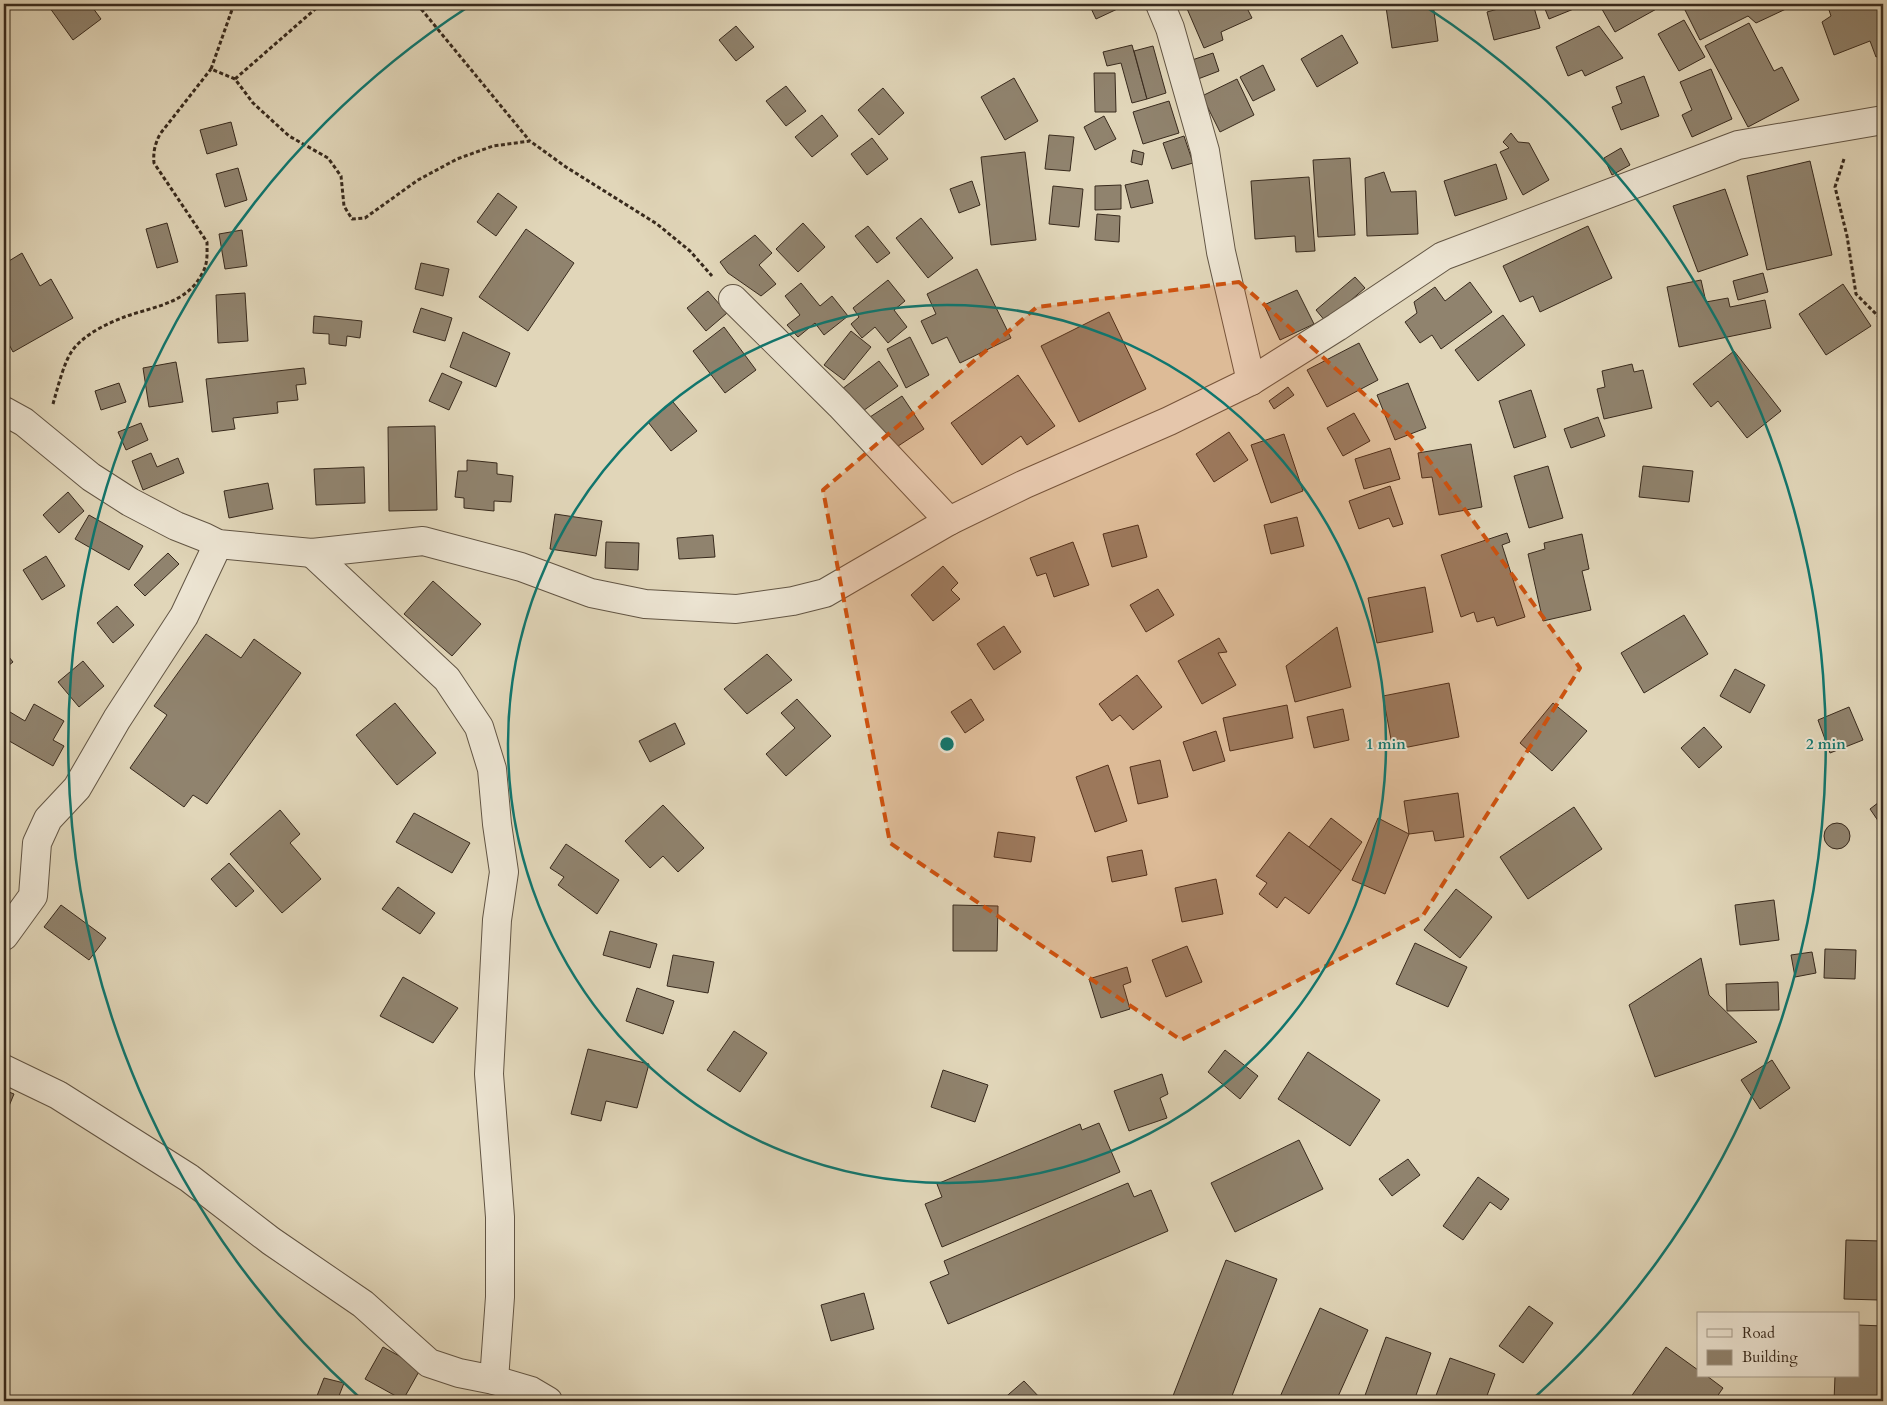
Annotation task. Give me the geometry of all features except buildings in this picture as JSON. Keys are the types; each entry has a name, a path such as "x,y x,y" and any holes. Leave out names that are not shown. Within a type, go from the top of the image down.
{"street":[{"path":"1160,4 1170,28 1205,151 1221,252 1251,381"},
{"path":"4,411 24,422 91,476 130,502 176,526 218,544 312,554 423,541 520,567 591,593 645,604 736,609 793,601 825,593 949,521 1025,484 1169,421 1251,381 1337,327 1443,256 1738,145 1883,120"},
{"path":"732,299 840,405 949,521"},
{"path":"4,936 33,896 37,844 48,819 77,788 117,719 184,616 218,544"},
{"path":"312,554 447,679 479,727 492,769 504,872 497,920 488,1074 500,1217 500,1297 494,1380"},
{"path":"4,1069 58,1095 189,1178 271,1242 363,1304 429,1363 459,1373 494,1380 531,1391 548,1401"}],"path":[{"path":"42,438 60,379 72,351 91,333 125,316 158,308 183,296 204,271 207,257 207,242 154,163 153,153 155,143 160,134 211,69 234,4"},
{"path":"235,79 321,4"},
{"path":"417,4 530,141 566,167 657,224 690,251 732,299"},
{"path":"211,69 235,79 252,104 289,136 328,158 341,176 344,206 352,219 365,218 418,180 457,159 493,146 530,141"},
{"path":"1846,151 1835,187 1847,236 1856,294 1883,321"}],"highlighted area":[{"path":"1239,282 1413,438 1580,668 1422,917 1181,1040 890,843 823,490 1037,307"}]}
